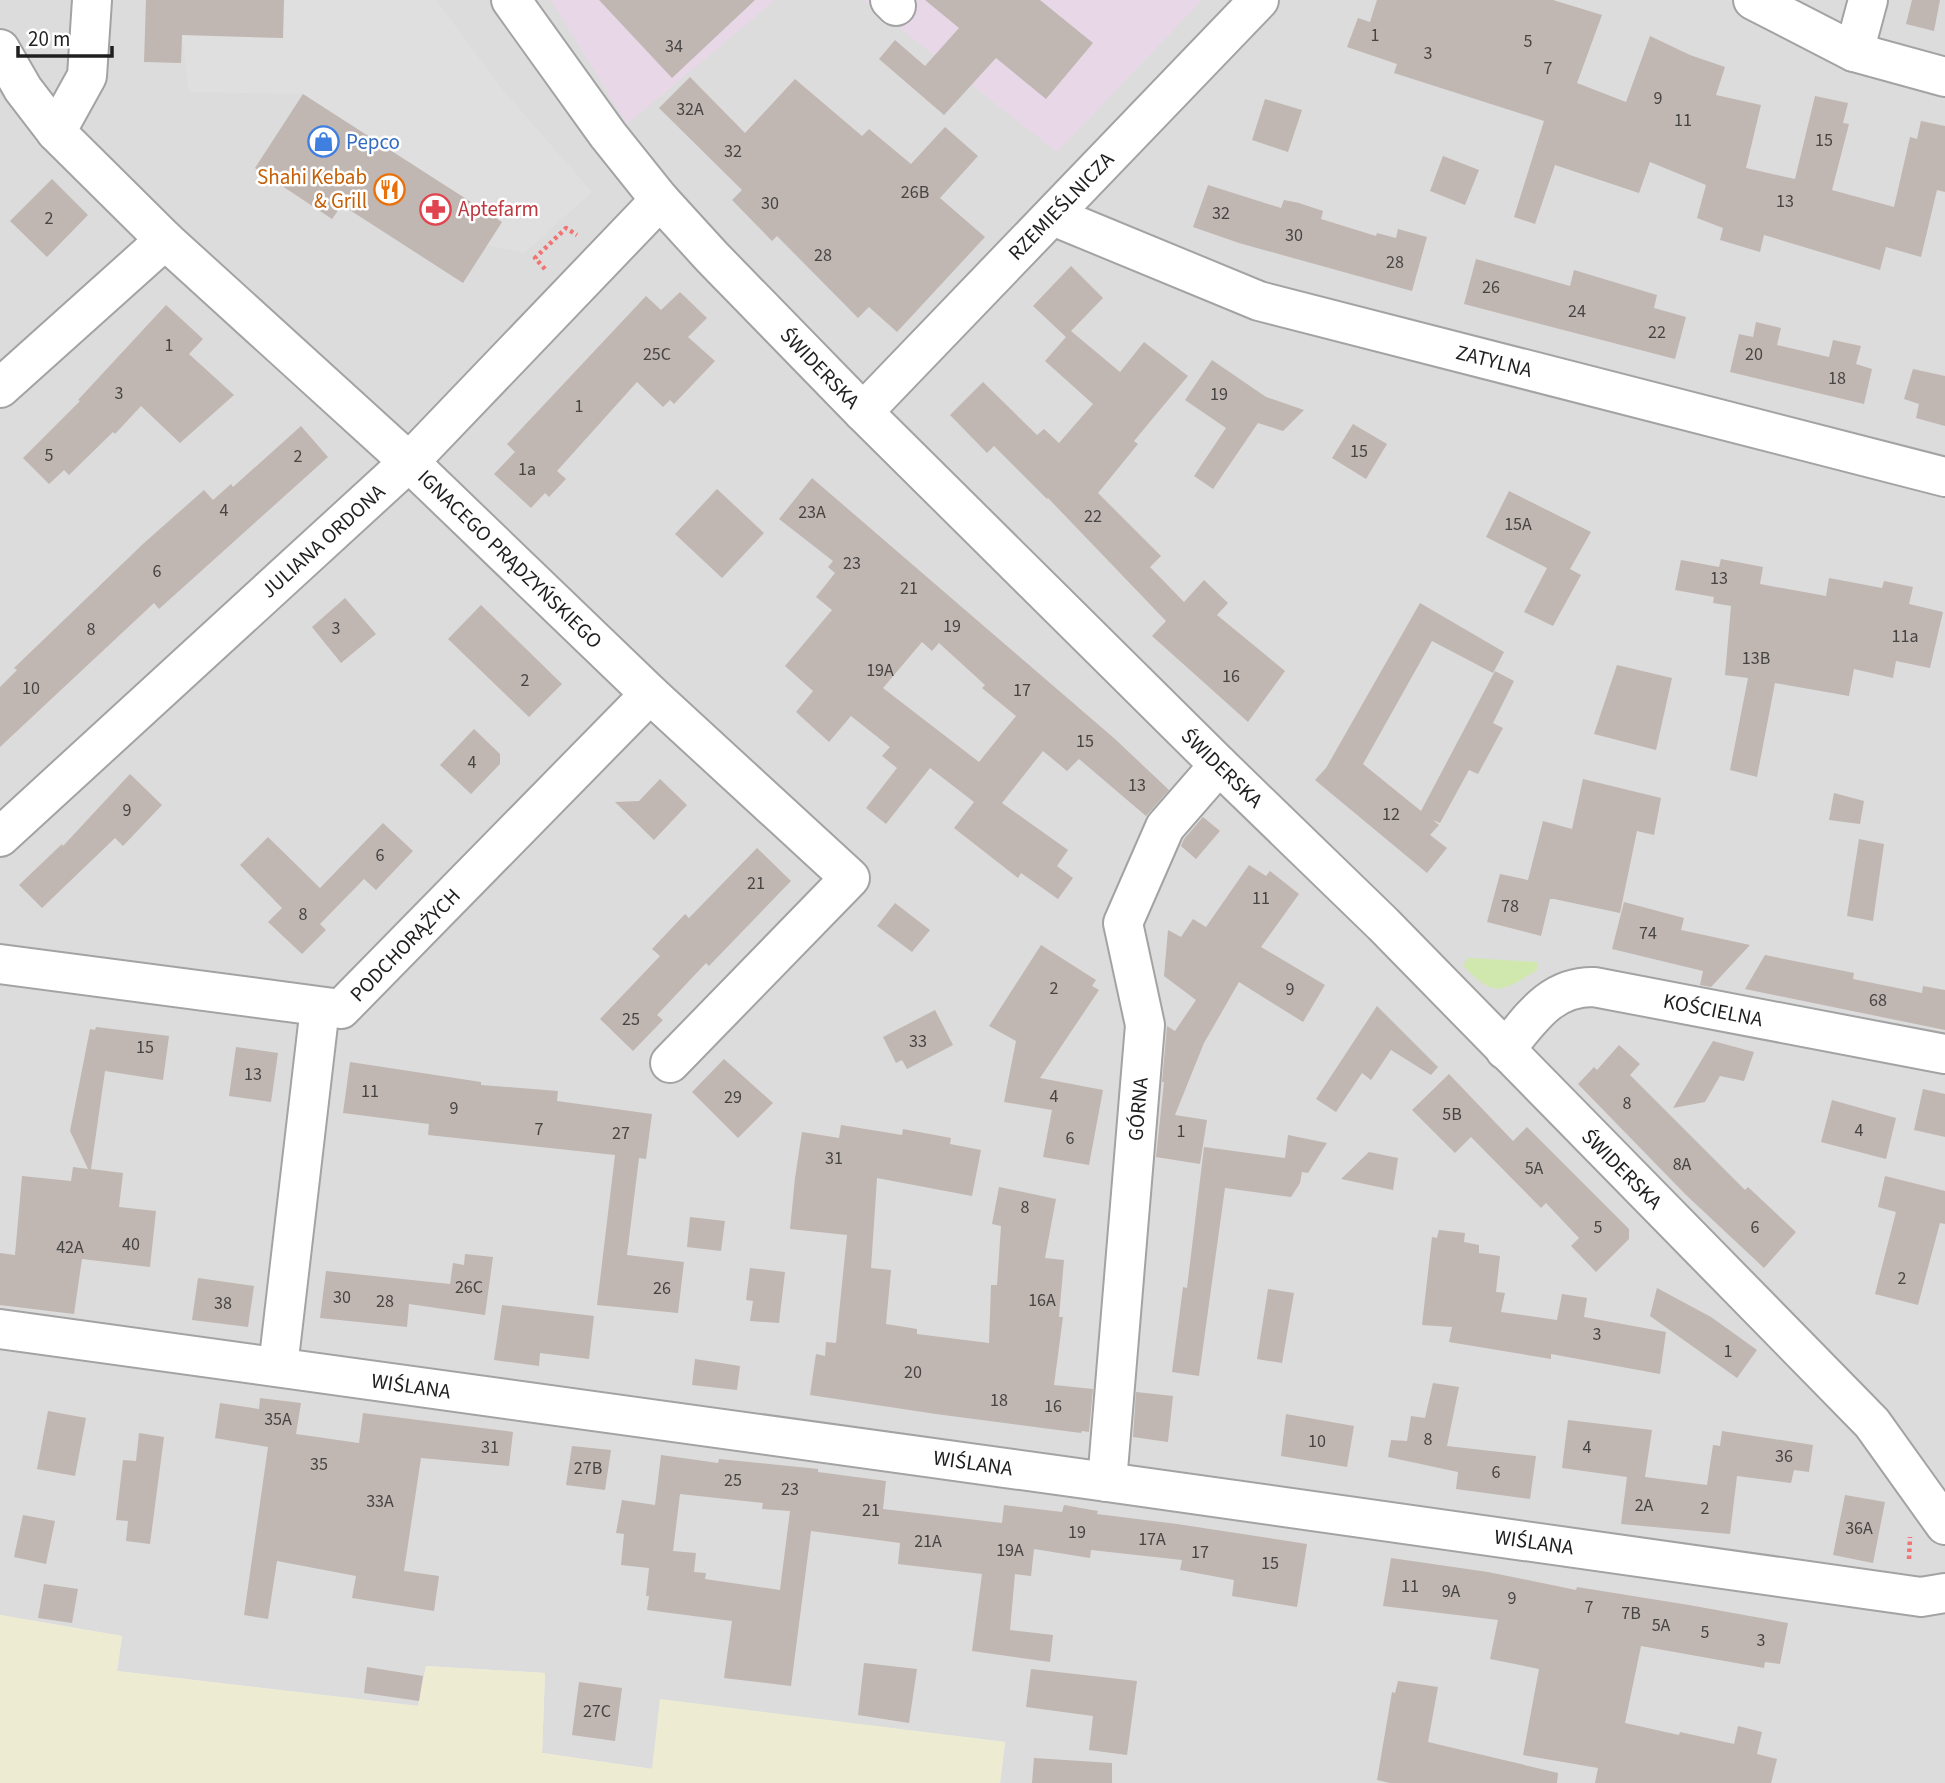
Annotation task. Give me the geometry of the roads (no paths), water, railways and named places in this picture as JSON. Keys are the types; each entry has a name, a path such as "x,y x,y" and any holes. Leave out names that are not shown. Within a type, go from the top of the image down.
{"street":[{"path":"56,132 87,76 92,0"},
{"name":"ŚWIDERSKA","path":"511,0 608,135 660,200 712,257 863,412 1383,924 1872,1423 1945,1525"},
{"name":"RZEMIEŚLNICZA","path":"863,412 1259,0"},
{"path":"1753,0 1854,52 1945,77"},
{"path":"1854,52 1868,0"},
{"name":"IGNACEGO PRĄDZYŃSKIEGO","path":"0,49 11,94 56,132 165,240 409,462 650,694 850,878 670,1063"},
{"name":"JULIANA ORDONA","path":"0,837 409,462 660,200"},
{"name":"ZATYLNA","path":"1052,216 1259,301 1945,477"},
{"path":"0,388 165,240"},
{"name":"PODCHORĄŻYCH","path":"0,964 341,1009 650,694"},
{"name":"GÓRNA","path":"1107,1482 1145,1025 1123,923 1166,827 1219,765"},
{"name":"KOŚCIELNA","path":"1505,1050 1552,999 1578,987 1594,987 1945,1054"},
{"path":"278,1367 320,1007"},
{"name":"WIŚLANA","path":"0,1329 1921,1597 1945,1593"},
{"path":"1872,1423 1945,1479"}],"place":[{"name":"Pepco","path":"323,142"},
{"name":"Shahi Kebab & Grill","path":"390,189"},
{"name":"Aptefarm","path":"435,209"}]}
